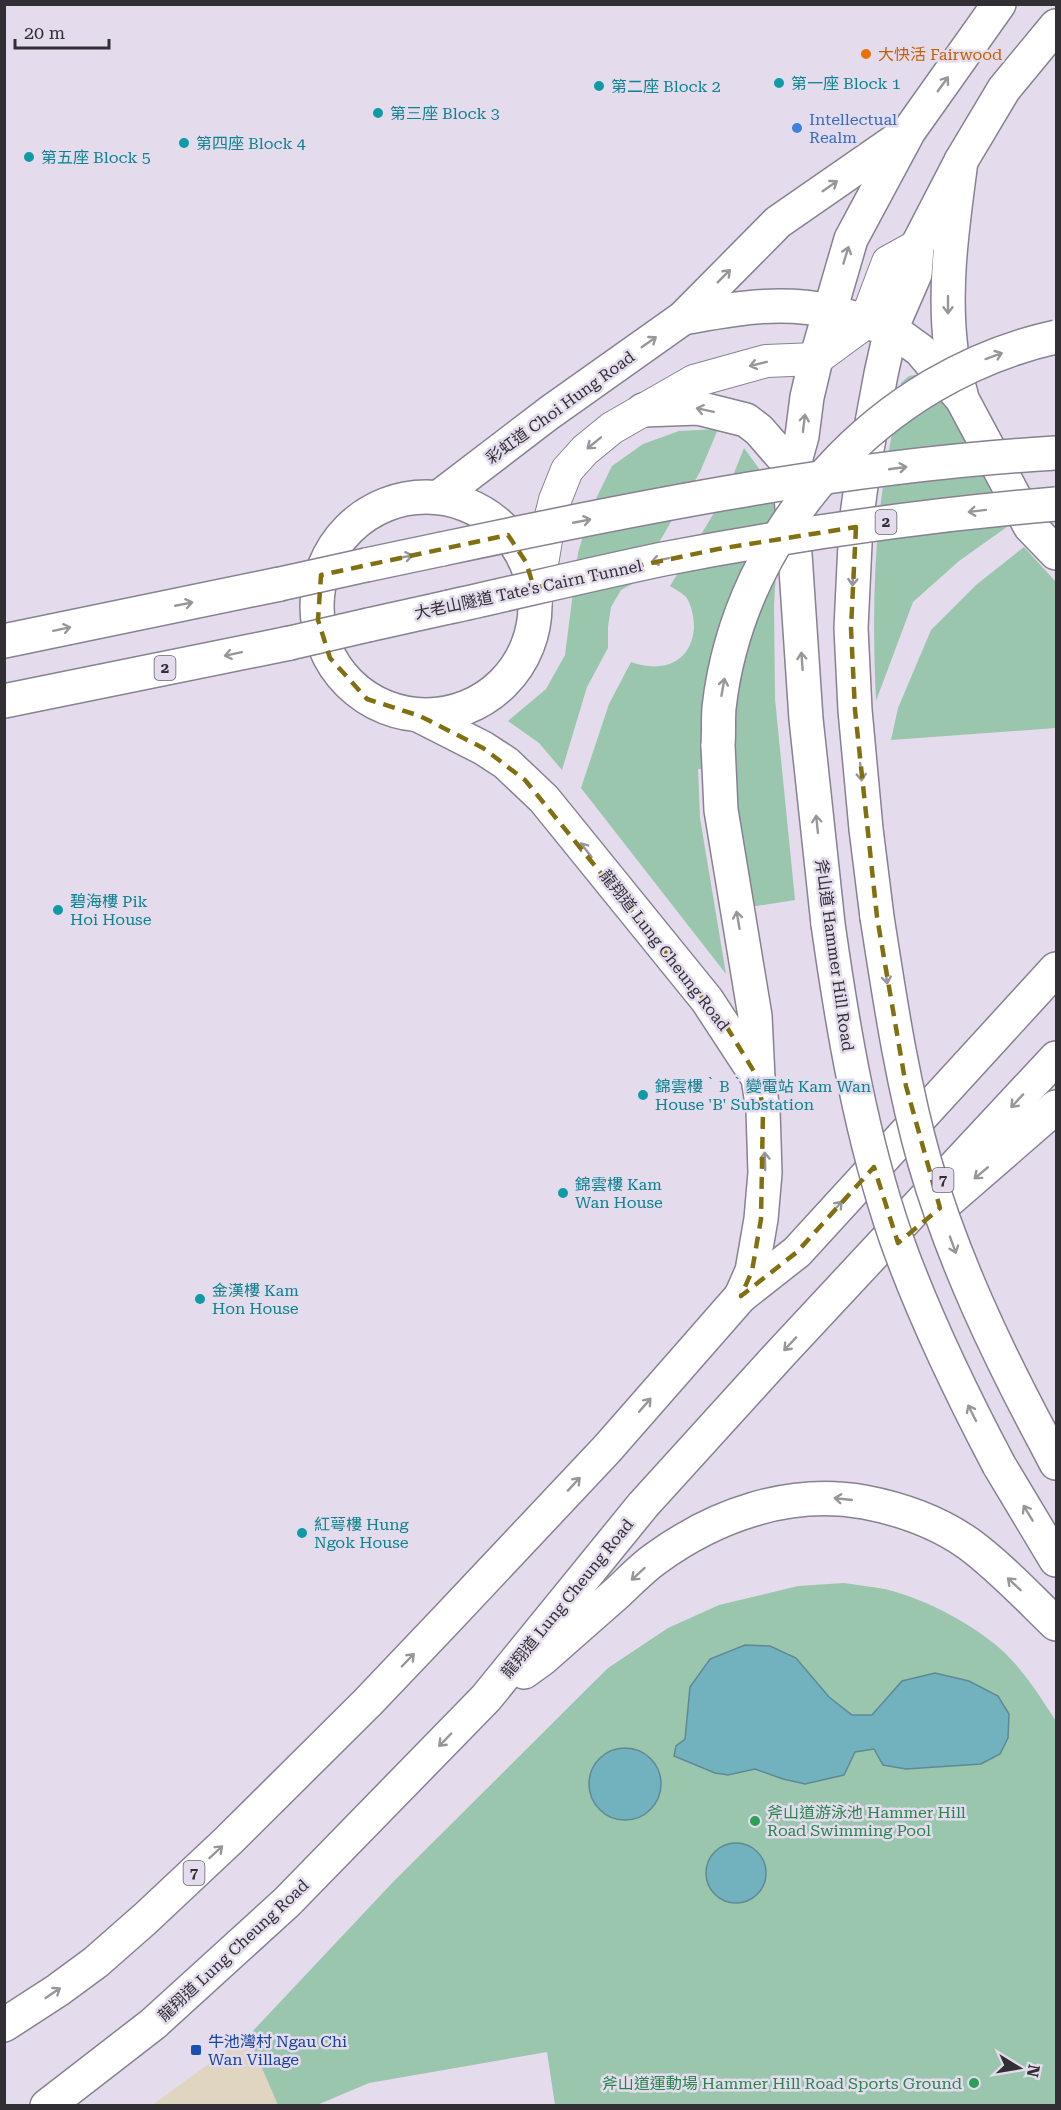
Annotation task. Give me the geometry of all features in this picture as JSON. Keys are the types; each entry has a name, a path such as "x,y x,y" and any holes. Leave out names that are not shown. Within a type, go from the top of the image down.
{"main road":[{"name":"彩虹道 Choi Hung Road","path":"829,311 851,239 909,131 999,4"},
{"path":"1049,1451 983,1321 960,1263 932,1183 900,1057 877,917 866,829 855,710 851,628 852,579 878,326 915,274 917,246 961,161 1004,89 1056,26"},
{"name":"彩虹道 Choi Hung Road","path":"439,497 549,413 683,318 778,222 909,131"},
{"path":"961,161 950,247 948,304 951,353 962,399 1030,526 1056,553"},
{"name":"彩虹道 Choi Hung Road","path":"683,318 745,307 782,306 829,311 878,326 920,350 962,399"},
{"name":"斧山道 Hammer Hill Road","path":"829,311 807,397 802,436 790,479 806,719 828,924 841,1017 859,1104 896,1238 945,1360 999,1465 1056,1560"},
{"path":"758,1078 755,1016 721,810 718,745 719,709 725,678 741,618 751,592 780,536 807,496 829,470 876,424 921,393 970,365 1056,337"},
{"path":"643,410 698,408 746,420 759,430 786,461 790,479"},
{"path":"4,641 524,532 711,496 938,463 1056,453"},
{"path":"439,497 461,502 500,525 526,562 533,584 535,606 530,638 516,668 507,680 488,696 467,708 452,713 406,715 379,706 355,690 341,675 322,640 318,620 318,591 321,576 338,542 365,515 400,500 439,497"},
{"name":"大老山隧道 Tate's Cairn Tunnel","path":"4,700 39,695 290,643 706,551 888,522 1056,504"},
{"path":"4,708 39,695"},
{"name":"龍翔道 Lung Cheung Road","path":"420,716 483,748 506,763 544,799 707,1000 758,1078 763,1110 765,1173 761,1219 752,1271 741,1296"},
{"name":"龍翔道 Lung Cheung Road","path":"4,2025 58,1990 104,1954 161,1904 282,1788 447,1619 607,1449 741,1296 797,1252 1056,969"},
{"name":"龍翔道 Lung Cheung Road","path":"47,2106 153,2024 287,1902 486,1698 644,1505 829,1301 1056,1058"},
{"path":"829,1301 995,1162 1056,1107"},
{"path":"486,1698 542,1659 654,1560 710,1526 753,1509 781,1502 813,1498 843,1498 909,1514 942,1527 968,1544 992,1564 1056,1624"}],"street":[{"path":"535,606 555,500 567,470 585,450 612,428 694,381 766,362 816,359 878,326"}],"highlighted area":[{"path":"856,527 851,628 855,710 877,917 906,1086 940,1208 898,1243 874,1167 797,1252 741,1296 752,1271 761,1219 763,1110 758,1078 728,1029 525,780 483,748 420,716 367,699 330,658 318,620 321,575 508,535 526,562 534,588 718,549"}],"shaded area":[{"path":"248,2036 278,2105 151,2106 226,2051"}],"green space":[{"path":"920,374 938,384 990,488 1011,524 959,561 913,602 876,701 875,581 882,493 901,383 909,376"},
{"path":"718,429 700,472 636,582 621,590 611,607 608,648 587,687 562,770 539,743 508,721 546,689 565,655 578,553 590,511 612,466 643,444 679,431"},
{"path":"744,448 765,477 776,510 778,541 774,604 775,699 795,900 750,907 731,771 698,769 700,818 726,974 581,788 609,704 631,662 653,666 673,663 687,650 692,640 693,616 688,600 670,586 726,493"},
{"path":"1024,547 1056,582 1056,728 891,740 898,708 931,630 976,585"},
{"name":"斧山道游泳池 Hammer Hill Road Swimming Pool","path":"844,1583 886,1589 913,1598 942,1610 970,1626 1006,1654 1033,1686 1056,1721 1056,2105 555,2105 547,2052 369,2083 317,2105 278,2105 248,2036 393,1882 608,1668 668,1628 719,1605 798,1586"}],"water":[{"path":"745,1645 770,1646 796,1658 829,1697 852,1715 872,1715 902,1681 935,1673 969,1681 998,1696 1009,1714 1008,1738 1000,1754 981,1764 906,1769 883,1765 874,1749 855,1752 844,1775 805,1784 755,1769 728,1775 715,1773 674,1756 676,1746 685,1739 690,1687 710,1659"},
{"path":"618,1748 632,1748 651,1758 661,1777 661,1791 651,1810 632,1820 618,1820 599,1810 589,1791 589,1777 599,1758"},
{"path":"730,1843 742,1843 753,1848 761,1856 766,1873 764,1885 753,1898 742,1903 730,1903 719,1898 711,1890 706,1879 706,1867 711,1856 719,1848"}],"place":[{"name":"大快活 Fairwood","path":"866,54"},
{"name":"第一座 Block 1","path":"779,83"},
{"name":"第二座 Block 2","path":"599,86"},
{"name":"第三座 Block 3","path":"378,113"},
{"name":"Intellectual Realm","path":"797,128"},
{"name":"第四座 Block 4","path":"184,143"},
{"name":"第五座 Block 5","path":"29,157"},
{"name":"碧海樓 Pik Hoi House","path":"58,910"},
{"name":"錦雲樓‵B‵變電站 Kam Wan House 'B' Substation","path":"643,1095"},
{"name":"錦雲樓 Kam Wan House","path":"563,1193"},
{"name":"金漢樓 Kam Hon House","path":"200,1299"},
{"name":"紅萼樓 Hung Ngok House","path":"302,1533"},
{"name":"斧山道游泳池 Hammer Hill Road Swimming Pool","path":"755,1821"},
{"name":"牛池灣村 Ngau Chi Wan Village","path":"196,2050"},
{"name":"斧山道運動場 Hammer Hill Road Sports Ground","path":"974,2083"}]}
